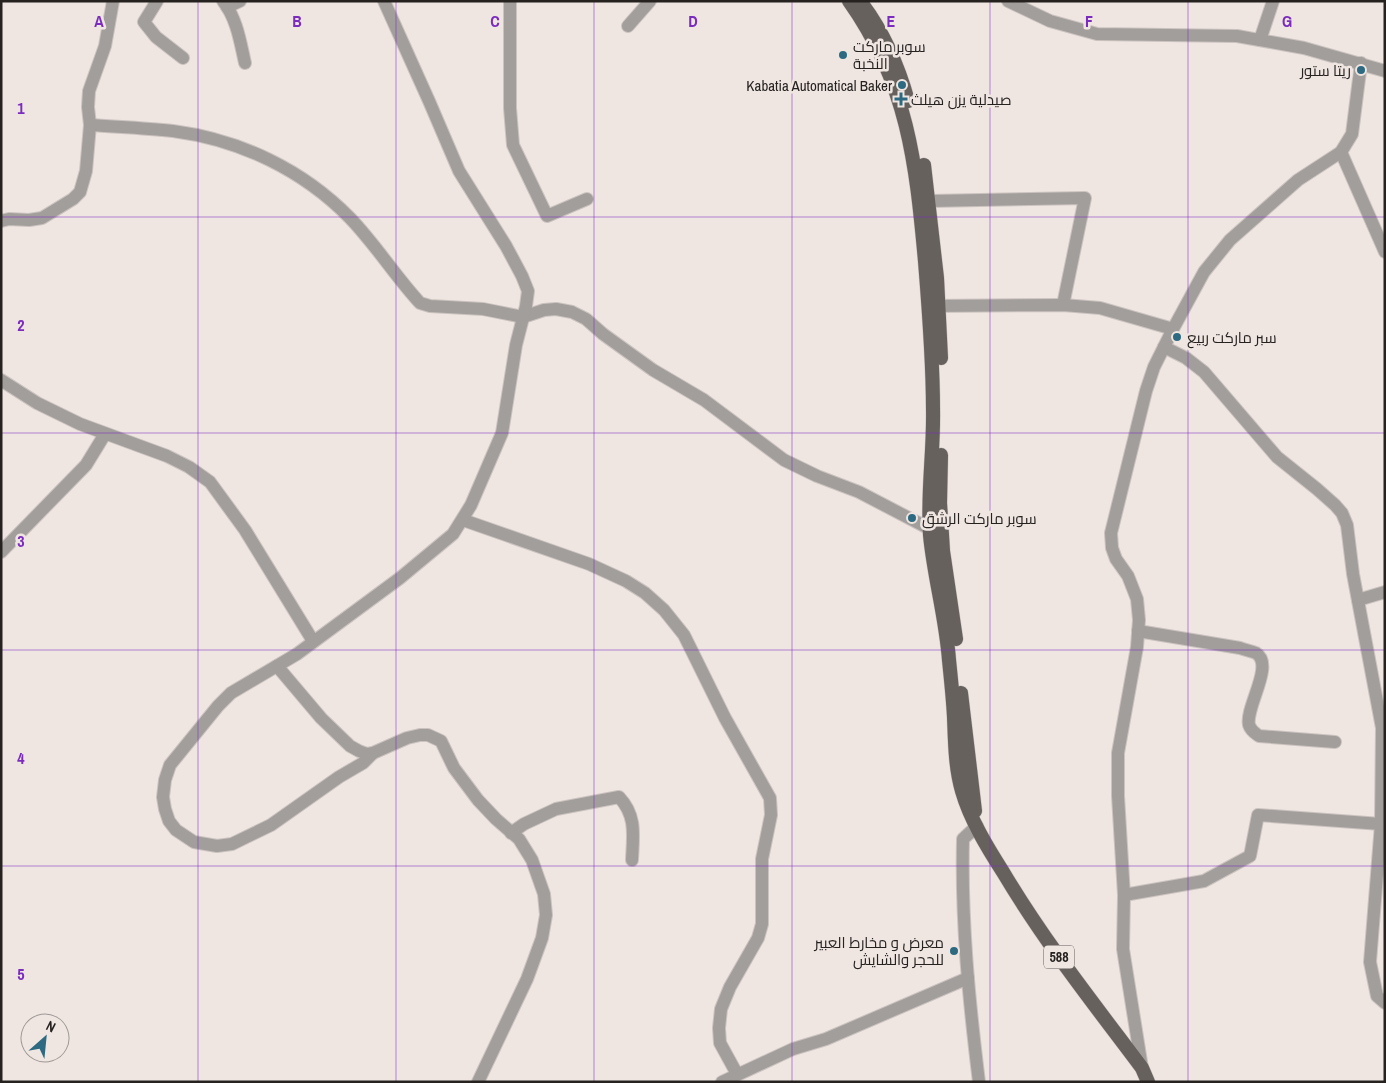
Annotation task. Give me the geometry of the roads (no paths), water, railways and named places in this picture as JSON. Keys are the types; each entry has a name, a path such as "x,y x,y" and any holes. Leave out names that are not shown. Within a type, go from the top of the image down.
{"main road":[{"path":"849,1 883,59 905,118 914,160 942,369 940,503 936,529 943,551 954,616 966,741 977,826"},
{"path":"860,1 886,42 901,75 921,146 930,201 934,305"},
{"name":"588","path":"977,826 1017,897 1064,964 1142,1068 1148,1082"}],"street":[{"path":"1,221 42,218 73,199 80,192 86,171 90,125 89,90 105,46 113,1"},
{"path":"157,1 144,22 156,36 183,58"},
{"path":"240,1 225,4 238,28 245,63"},
{"path":"373,753 363,763 332,782 271,825 232,844 217,846 194,842 176,830 169,821 163,797 165,780 170,765 218,706 231,693 297,654 400,578 453,534 463,520 502,434 516,345 524,316 528,291 522,276 459,171 384,1"},
{"path":"510,1 512,144 547,216 587,199"},
{"path":"628,26 650,1"},
{"path":"1008,1 1050,21 1097,34 1237,36 1304,48 1385,71"},
{"path":"1260,40 1273,1"},
{"path":"1142,1068 1123,949 1124,895 1118,796 1118,753 1134,664 1139,620 1137,598 1128,576 1116,559 1112,548 1111,533 1146,391 1154,367 1173,329 1204,272 1230,240 1298,180 1342,152 1352,134 1361,64"},
{"path":"90,125 174,131 238,146 265,157 294,172 350,218 420,303 430,306 483,309 524,316 544,310 556,309 572,312 586,319 602,334 653,370 704,400 784,460 816,476 859,492 936,529"},
{"path":"1342,152 1385,252"},
{"path":"930,201 1085,198 1063,305"},
{"path":"934,305 1063,305 1100,308 1173,329"},
{"path":"1164,346 1186,358 1204,372 1277,457 1318,489 1342,513 1348,525 1353,574 1382,728 1381,824 1370,962 1377,996 1385,1004"},
{"path":"1,380 37,403 80,424 167,456 210,482 245,530 313,641"},
{"path":"1,552 86,465 105,434"},
{"path":"463,520 589,564 626,581 664,610 684,635 724,718 770,798 771,814 762,859 762,924 758,938 730,987 721,1009 718,1028 720,1043 737,1074"},
{"path":"1358,600 1385,592"},
{"path":"1138,631 1240,648 1256,654 1260,658 1262,666 1259,684 1249,715 1249,724 1252,731 1259,736 1335,742"},
{"path":"277,666 320,718 340,737 367,754 420,735 428,735 441,741 454,768 478,800 518,839 539,876 544,894 546,914 542,938 527,979 478,1082"},
{"path":"511,833 524,824 556,809 619,797 630,811 633,829 632,860"},
{"path":"1124,895 1204,881 1250,856 1258,814 1381,824"},
{"path":"977,826 963,839 962,882 968,978 979,1082"},
{"path":"722,1082 793,1049 826,1039 968,978"}],"place":[{"name":"سوبر ماركت النخبة","path":"843,55"},
{"name":"ريتا ستور","path":"1361,70"},
{"name":"Kabatia Automatical Baker","path":"902,85"},
{"name":"صيدلية يزن هيلث","path":"901,99"},
{"name":"سبر ماركت ربيع","path":"1177,337"},
{"name":"سوبر ماركت الرشق","path":"912,518"},
{"name":"معرض و مخارط العبير للحجر والشايش","path":"954,951"}]}
